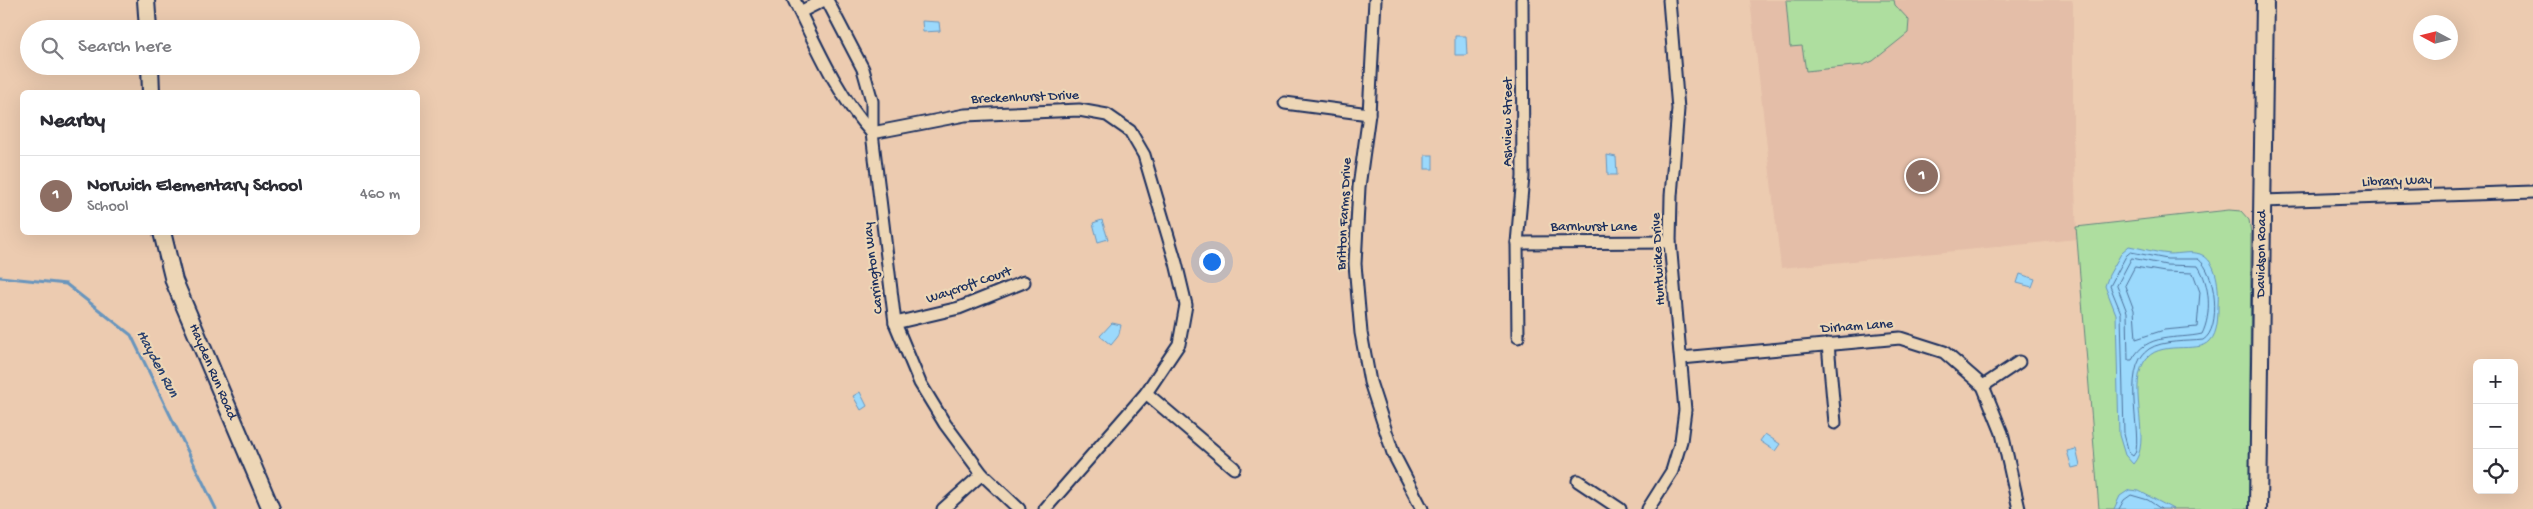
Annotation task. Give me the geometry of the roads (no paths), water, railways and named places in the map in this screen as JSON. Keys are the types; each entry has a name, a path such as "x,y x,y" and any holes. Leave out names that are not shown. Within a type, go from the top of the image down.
{"main road":[{"path":"146,0 147,20"},
{"name":"Davidson Road","path":"2258,509 2265,0"},
{"path":"150,75 151,90"},
{"name":"Hayden Run Road","path":"163,235 174,281 271,509"}],"street":[{"path":"794,0 830,70 858,118 872,134"},
{"path":"800,12 825,0"},
{"name":"Carrington Way","path":"825,0 863,70 872,101 872,134 895,323 920,383 945,424 982,474 1019,509"},
{"name":"Britton Farms Drive","path":"1375,0 1369,114 1359,187 1355,264 1361,333 1370,382 1393,453 1422,509"},
{"name":"Ashview Street","path":"1518,338 1517,243 1523,176 1522,0"},
{"name":"Huntwicke Drive","path":"1648,509 1672,471 1681,441 1684,410 1670,242 1671,196 1678,109 1670,0"},
{"path":"1285,103 1369,114"},
{"name":"Breckenhurst Drive","path":"872,134 965,115 1079,110 1107,115 1130,131 1144,155 1176,263 1186,305 1179,344 1146,393 1045,509"},
{"name":"Library Way","path":"2262,201 2533,192"},
{"name":"Barnhurst Lane","path":"1517,243 1670,242"},
{"name":"Waycroft Court","path":"895,323 959,308 1024,282"},
{"name":"Dirham Lane","path":"1681,358 1900,338 1944,352 1982,386 2002,433 2019,509"},
{"path":"1828,344 1835,423"},
{"path":"1982,386 2019,362"},
{"path":"1146,393 1234,468"},
{"path":"943,509 982,474"},
{"path":"1578,481 1620,509"}],"water":[{"path":"922,21 939,22 940,31 923,32"},
{"path":"1455,36 1466,36 1467,55 1455,55"},
{"path":"1425,155 1433,155 1433,169 1425,169"},
{"path":"1607,155 1616,157 1617,175 1608,175"},
{"path":"1102,220 1108,239 1098,242 1093,223"},
{"path":"2129,246 2170,254 2200,254 2211,263 2214,269 2218,291 2217,324 2215,334 2210,341 2197,347 2168,348 2150,355 2144,362 2139,374 2138,387 2141,443 2139,455 2133,464 2125,455 2119,435 2116,314 2105,286 2122,252"},
{"path":"2020,274 2035,279 2032,287 2017,283"},
{"path":"1112,323 1121,325 1118,336 1111,345 1100,336"},
{"path":"860,392 867,406 861,410 853,396"},
{"path":"1765,434 1780,444 1775,451 1760,441"},
{"path":"2076,449 2080,466 2072,468 2067,451"},
{"path":"2129,490 2139,491 2173,509 2114,509 2120,496"}],"waterway":[{"name":"Hayden Run","path":"0,277 66,284 131,335 216,509"}],"place":[{"name":"Norwich Elementary School","path":"1922,176"}]}
